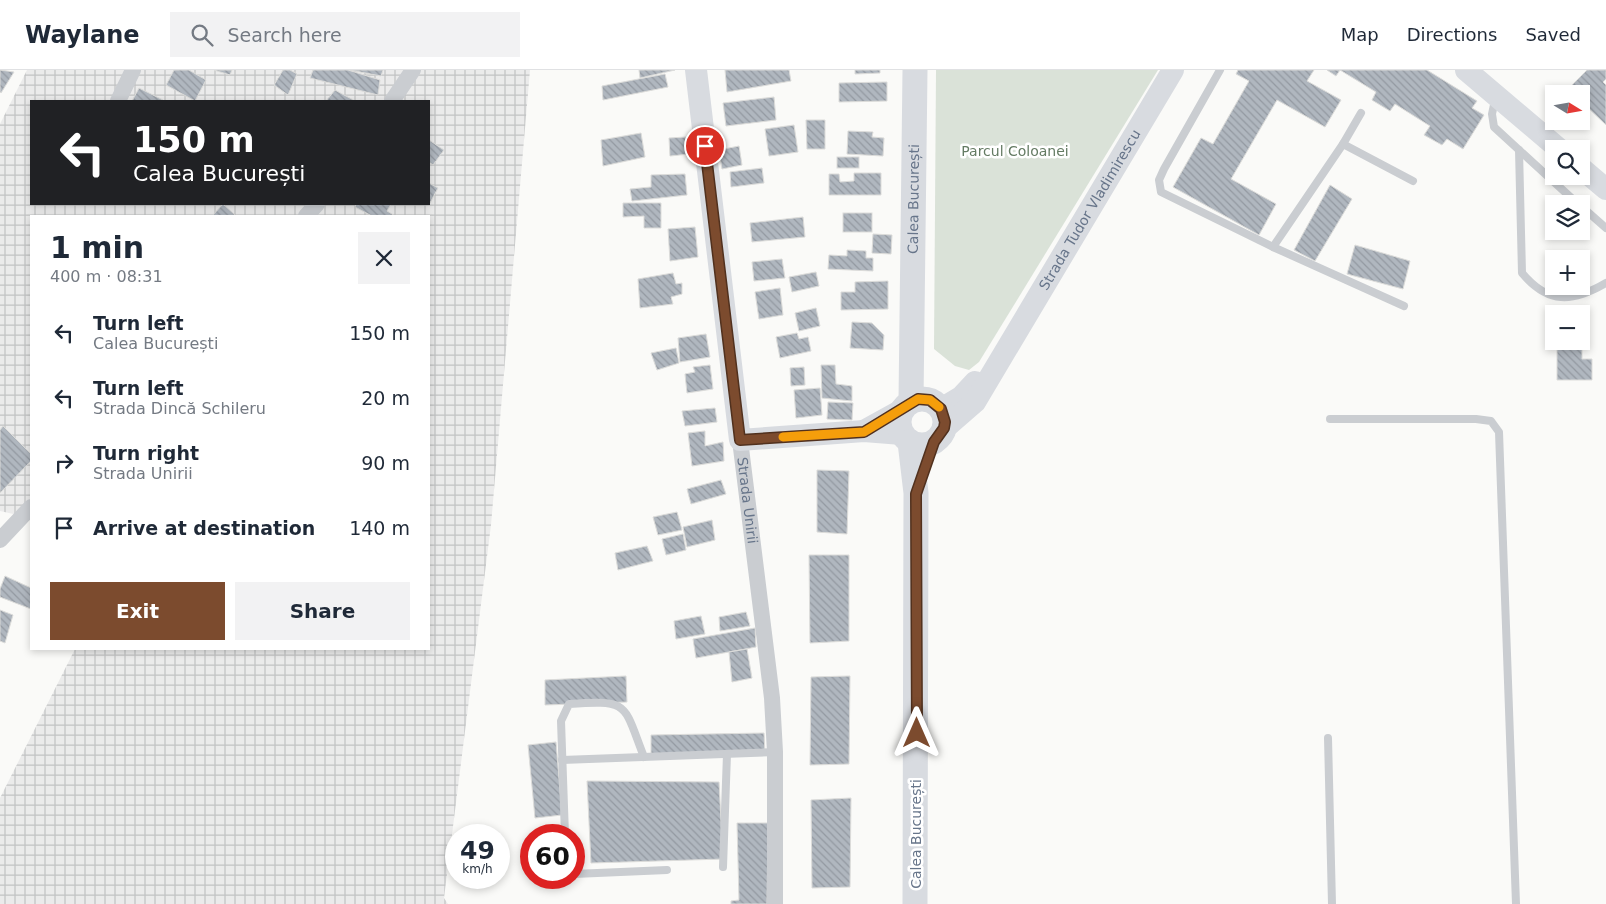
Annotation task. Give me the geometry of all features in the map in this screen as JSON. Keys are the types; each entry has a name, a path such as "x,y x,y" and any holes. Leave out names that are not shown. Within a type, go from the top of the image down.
{"main road":[{"name":"Strada Unirii","path":"696,70 740,440"},
{"name":"Calea București","path":"915,70 914,328 927,415 916,494 916,904"},
{"name":"Strada Tudor Vladimirescu","path":"864,432 975,402 1173,70"},
{"path":"1466,70 1548,140"},
{"path":"1590,176 1606,189"},
{"path":"740,440 864,432 906,438 918,445 927,415"},
{"name":"Calea București","path":"916,494 906,438 899,422 927,415"}],"street":[{"path":"118,100 133,70"},
{"path":"393,100 413,70"},
{"path":"307,215 316,205"},
{"name":"Strada Unirii","path":"740,440 768,649 775,752 775,904"},
{"path":"0,540 30,508"}],"lane":[{"path":"1220,70 1164,168 1159,180 1161,192 1273,247 1404,306"},
{"path":"1496,95 1492,114 1494,127 1569,195"},
{"path":"1273,247 1362,113"},
{"path":"1343,144 1413,181"},
{"path":"1519,150 1522,273 1539,291 1559,298 1594,290 1606,283"},
{"path":"1590,214 1606,228"},
{"path":"1330,419 1476,419 1491,421 1499,432 1516,904"},
{"path":"565,824 561,721 569,704 608,702 626,712 644,757"},
{"path":"1328,738 1332,904"},
{"path":"562,760 775,752"},
{"path":"723,867 727,754"},
{"path":"585,874 667,870"}],"shaded area":[{"path":"27,70 530,70 491,525 453,824 445,824 444,898 448,904 0,904 0,798 74,650 430,650 430,215 30,215 30,518 0,511 0,124"}],"green space":[{"name":"Parcul Coloanei","path":"936,70 1158,70 979,362 969,370 955,366 934,349"}],"building":[{"path":"0,70 14,72 1,93 0,92"},
{"path":"174,70 189,70 206,80 196,100 166,85"},
{"path":"214,70 232,70 230,75"},
{"path":"283,70 290,70 297,74 288,95 274,85"},
{"path":"313,70 348,70 380,80 378,95 310,78"},
{"path":"350,70 383,70 381,76"},
{"path":"639,70 675,70 640,78"},
{"path":"725,70 789,70 791,81 727,92"},
{"path":"855,70 880,70 880,73 855,74"},
{"path":"1238,70 1314,70 1307,81 1341,100 1325,127 1277,100 1231,179 1276,204 1259,235 1173,187 1201,138 1213,144 1249,81 1236,74"},
{"path":"1327,70 1340,70 1336,76"},
{"path":"1340,70 1427,70 1477,101 1472,108 1484,115 1463,149 1447,139 1442,145 1424,135 1430,126 1395,104 1390,111 1372,100 1376,92"},
{"path":"1587,70 1606,70 1606,79 1603,82 1606,85 1606,125 1590,110 1590,85 1572,85"},
{"path":"665,74 668,87 603,100 602,86"},
{"path":"887,82 887,101 839,102 839,83"},
{"path":"139,88 163,100 133,100"},
{"path":"335,90 353,100 327,100"},
{"path":"774,97 776,120 726,126 723,103"},
{"path":"806,120 825,120 825,149 807,149"},
{"path":"794,125 798,152 769,156 765,129"},
{"path":"848,131 873,132 872,137 884,138 883,156 847,154"},
{"path":"641,133 645,157 603,166 601,140"},
{"path":"686,137 689,154 670,156 669,138"},
{"path":"430,141 444,150 433,165 430,163"},
{"path":"739,146 742,165 722,169 719,150"},
{"path":"837,157 859,157 859,168 837,168"},
{"path":"762,168 764,183 731,187 730,172"},
{"path":"854,173 881,173 881,195 829,195 829,174 839,174 840,182 854,181"},
{"path":"685,174 687,195 632,201 630,189 651,187 651,175"},
{"path":"430,184 438,188 430,203"},
{"path":"1330,185 1352,199 1315,261 1294,250"},
{"path":"623,203 661,203 661,228 644,228 644,216 623,217"},
{"path":"224,205 235,215 213,215"},
{"path":"356,205 390,205 387,211 393,215 370,215 355,207"},
{"path":"843,213 872,213 872,232 843,232"},
{"path":"803,217 805,237 752,242 750,223"},
{"path":"695,227 698,257 670,261 668,229"},
{"path":"873,234 892,235 891,254 872,253"},
{"path":"1355,245 1410,261 1403,289 1347,274"},
{"path":"847,250 866,251 866,258 873,258 873,271 828,269 829,255 847,256"},
{"path":"782,259 785,278 754,281 752,262"},
{"path":"816,272 819,286 792,292 789,277"},
{"path":"673,273 676,284 682,283 682,294 671,297 673,304 640,308 638,279"},
{"path":"888,281 888,309 841,310 841,292 855,292 855,282"},
{"path":"780,288 783,315 759,319 755,292"},
{"path":"816,308 820,326 799,331 795,313"},
{"path":"852,322 872,323 884,335 883,350 850,348"},
{"path":"797,333 799,339 808,337 811,351 780,358 776,337"},
{"path":"706,334 710,357 680,362 678,338"},
{"path":"676,348 679,363 657,370 651,353"},
{"path":"1557,350 1582,350 1582,359 1592,359 1592,380 1557,380"},
{"path":"710,365 713,389 687,393 685,374 695,372 693,367"},
{"path":"821,365 835,365 836,384 852,386 852,401 822,398"},
{"path":"804,367 805,385 791,386 790,368"},
{"path":"820,388 822,415 796,418 794,390"},
{"path":"828,402 853,403 852,420 827,419"},
{"path":"715,408 717,422 685,426 682,411"},
{"path":"3,426 30,453 30,462 0,493 0,430"},
{"path":"705,431 705,446 723,442 724,461 692,466 688,433"},
{"path":"817,470 849,471 847,534 817,532"},
{"path":"721,480 726,494 691,504 687,489"},
{"path":"677,512 682,530 658,535 653,517"},
{"path":"712,520 715,540 687,547 683,527"},
{"path":"683,534 686,550 666,555 662,539"},
{"path":"647,546 653,561 618,570 615,553"},
{"path":"809,555 849,555 849,641 810,643"},
{"path":"5,576 30,588 30,609 0,597 0,589"},
{"path":"0,610 13,615 5,643 0,641"},
{"path":"746,612 750,626 720,631 719,617"},
{"path":"701,616 705,634 676,639 674,621"},
{"path":"755,628 756,647 696,658 693,639"},
{"path":"747,649 752,678 732,682 729,652"},
{"path":"626,676 627,702 545,705 545,680"},
{"path":"850,676 849,764 810,765 811,677"},
{"path":"764,733 765,755 651,756 651,735"},
{"path":"556,742 562,815 535,818 528,745"},
{"path":"587,781 719,782 723,859 591,863"},
{"path":"851,798 850,887 812,888 811,800"},
{"path":"737,823 768,823 767,904 731,904 731,901 739,900"}],"slow traffic":[{"path":"783,437 864,432 902,410 911,401 918,399 930,400 939,407"}],"route":[{"path":"705,146 740,440 864,432 902,410 911,401 918,399 930,400 941,409 944,415 944,428 941,436 934,442 916,494 917,733"}]}
